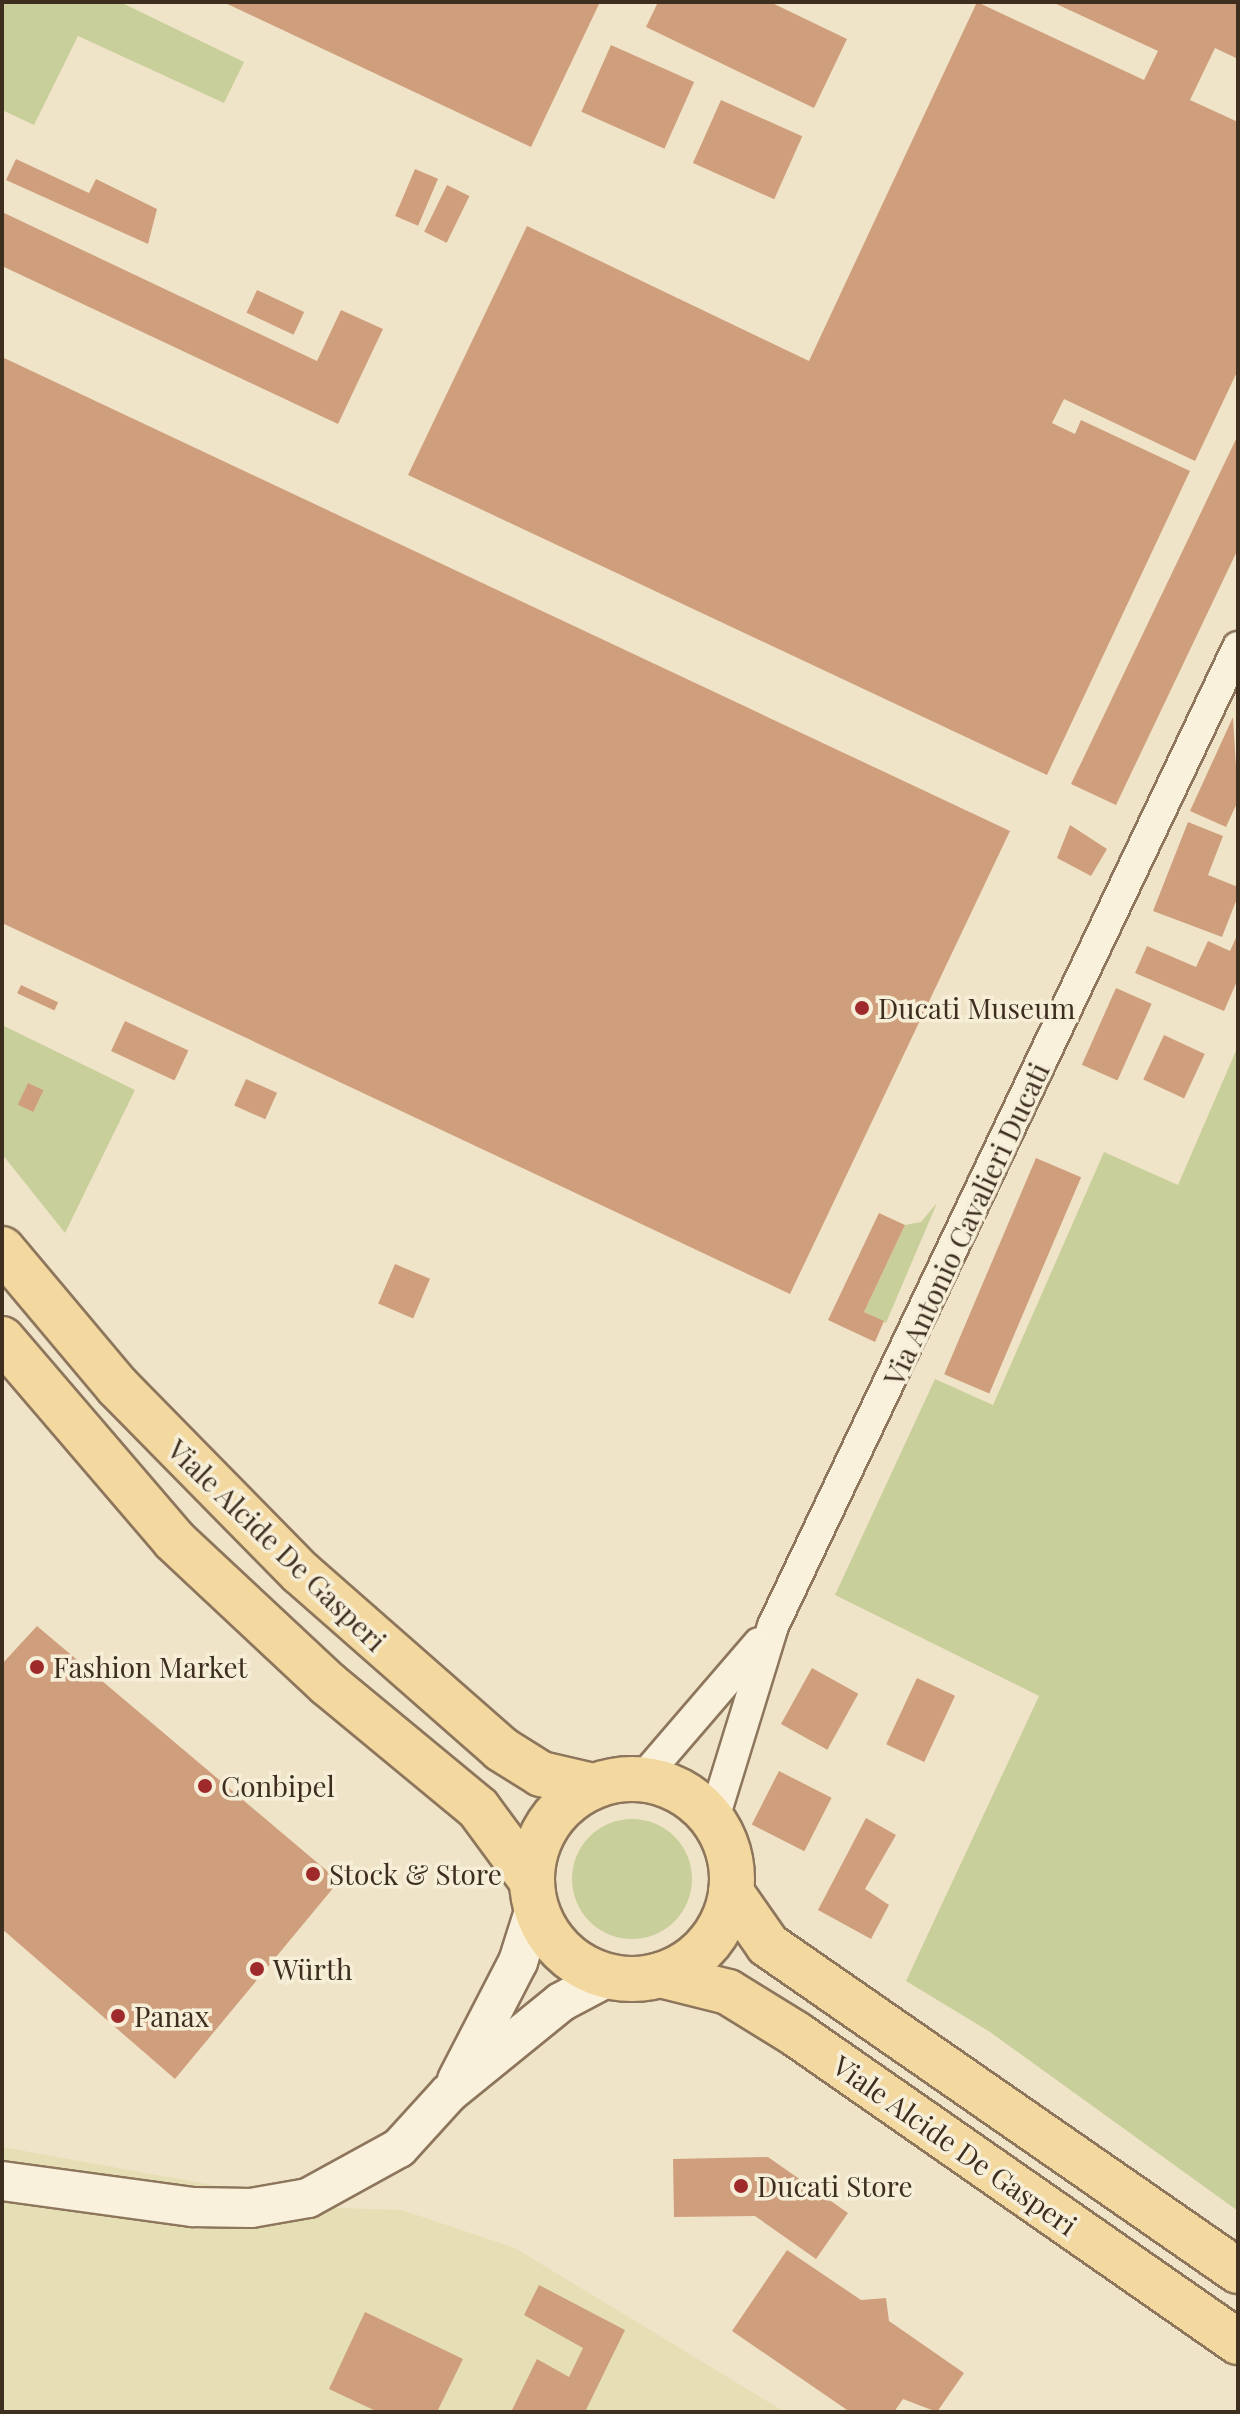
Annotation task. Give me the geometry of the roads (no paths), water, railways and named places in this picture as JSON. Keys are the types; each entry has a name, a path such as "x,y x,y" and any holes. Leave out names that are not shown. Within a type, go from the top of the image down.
{"main road":[{"name":"Viale Alcide De Gasperi","path":"2,1249 117,1386 301,1573 501,1749 541,1774 593,1786"},
{"path":"2,1339 174,1540 328,1684 478,1808 533,1894 559,1948 608,1977 660,1975 708,1944 731,1892 725,1843 713,1821 682,1792 642,1779 593,1786 548,1824 533,1894"},
{"name":"Viale Alcide De Gasperi","path":"731,1892 768,1945 1238,2271"},
{"name":"Viale Alcide De Gasperi","path":"660,1975 728,1992 796,2034 1238,2342"}],"street":[{"name":"Via Antonio Cavalieri Ducati","path":"713,1821 773,1626 1238,647"},
{"name":"Via Antonio Cavalieri Ducati","path":"642,1779 773,1626"},
{"path":"449,2093 518,1962 533,1894"},
{"path":"2,2181 193,2207 304,2200 362,2175 399,2148 449,2093 561,2002 608,1977"}],"place":[{"name":"Ducati Museum","path":"862,1008"},
{"name":"Fashion Market","path":"37,1667"},
{"name":"Conbipel","path":"205,1786"},
{"name":"Stock & Store","path":"313,1874"},
{"name":"Würth","path":"257,1969"},
{"name":"Panax","path":"118,2016"},
{"name":"Ducati Store","path":"741,2186"}]}
